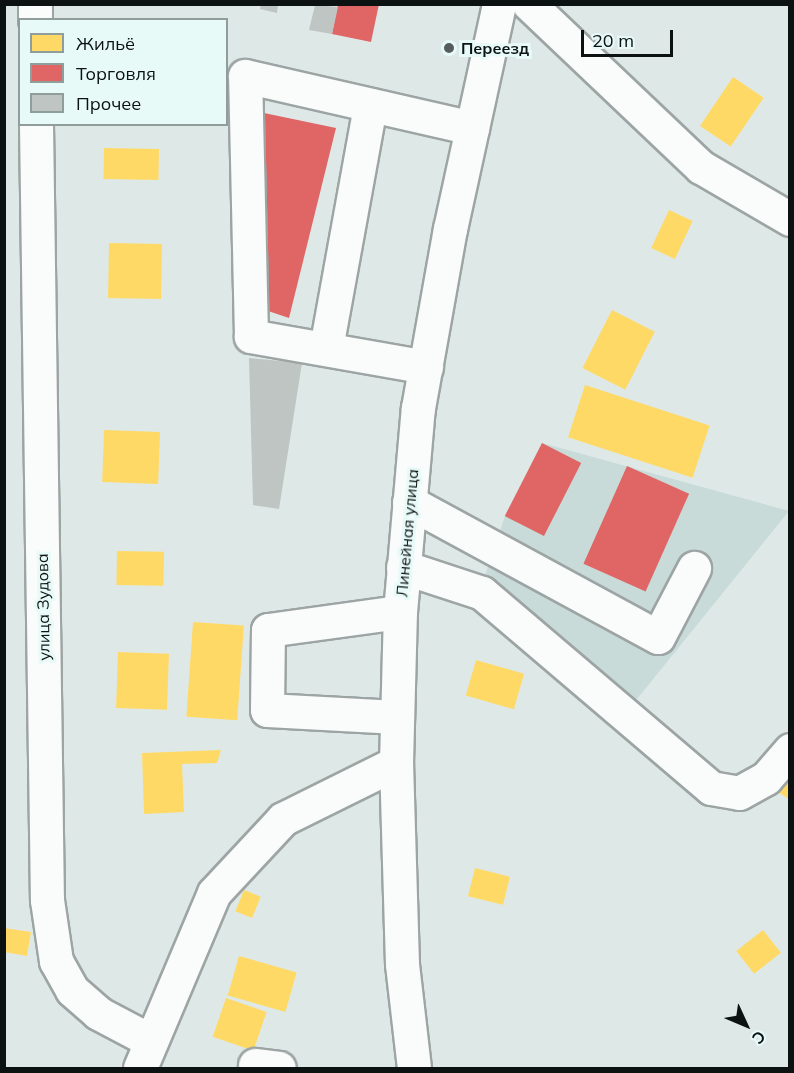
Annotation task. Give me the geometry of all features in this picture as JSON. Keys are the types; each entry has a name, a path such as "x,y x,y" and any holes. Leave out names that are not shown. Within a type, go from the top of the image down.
{"street":[{"name":"Линейная улица","path":"414,1068 402,964 396,763 400,612 409,502 426,367 472,128 499,4"},
{"path":"529,4 700,167 789,219"},
{"path":"426,367 251,336 245,76 472,128"},
{"path":"326,348 370,105"},
{"name":"улица Зудова","path":"36,126 47,900 56,961 72,990 145,1055 214,893 283,819 396,763"},
{"path":"409,502 658,637 694,568"},
{"path":"404,567 482,593 711,788 739,794 766,778 789,750"},
{"path":"397,717 267,710 268,630 400,612"}],"shaded area":[{"path":"542,443 789,511 633,704 484,579 505,516"}],"building: Жильё":[{"path":"733,77 764,98 731,147 700,126"},
{"path":"104,148 159,149 158,180 103,179"},
{"path":"669,210 693,221 675,259 651,248"},
{"path":"109,243 162,244 161,299 108,298"},
{"path":"612,310 655,332 625,390 582,368"},
{"path":"585,385 710,425 693,478 568,437"},
{"path":"104,430 160,432 158,484 102,482"},
{"path":"117,551 164,552 163,586 116,585"},
{"path":"193,622 244,626 237,720 186,717"},
{"path":"118,652 169,654 167,710 116,708"},
{"path":"476,660 524,674 514,709 466,696"},
{"path":"221,750 217,763 182,764 184,812 144,814 142,753"},
{"path":"790,775 790,800 777,791"},
{"path":"475,868 510,877 503,905 468,896"},
{"path":"244,890 261,897 252,918 235,911"},
{"path":"4,928 31,932 27,956 4,952"},
{"path":"763,930 781,953 754,974 736,951"},
{"path":"239,956 297,973 285,1012 228,995"},
{"path":"226,998 267,1012 253,1051 213,1037"}],"building: Торговля":[{"path":"338,4 379,4 371,42 332,34"},
{"path":"264,113 336,128 289,318 265,310"},
{"path":"542,443 581,463 544,536 505,516"},
{"path":"627,466 689,494 646,591 583,564"}],"building: Прочее":[{"path":"261,4 278,4 277,13 260,9"},
{"path":"315,5 338,7 332,34 309,30"},
{"path":"249,358 302,363 279,509 253,505"}],"place":[{"name":"Переезд","path":"449,48"}]}
